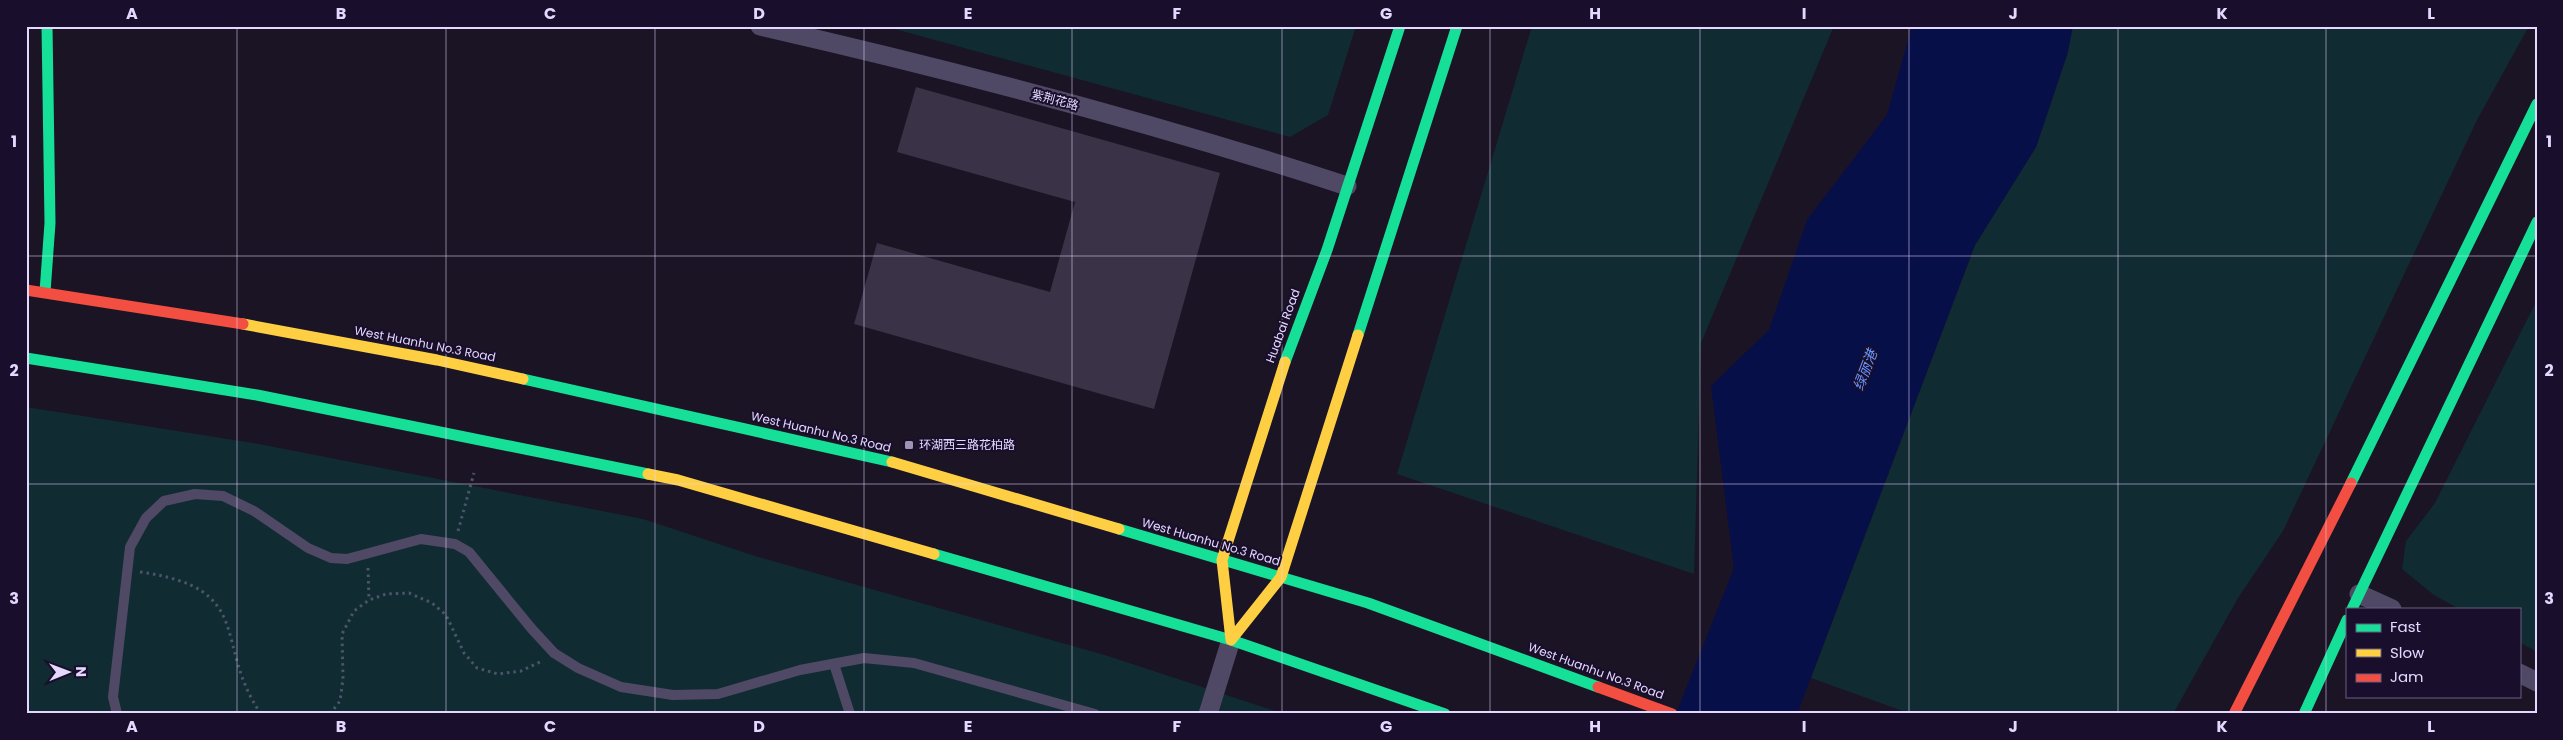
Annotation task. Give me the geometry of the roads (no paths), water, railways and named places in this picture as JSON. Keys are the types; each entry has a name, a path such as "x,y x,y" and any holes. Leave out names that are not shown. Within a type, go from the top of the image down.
{"main road":[{"path":"45,292 50,223 48,26"},
{"name":"Huabai Road","path":"1231,640 1222,560 1293,335 1327,250 1400,26"},
{"path":"1231,640 1281,577 1456,26"},
{"path":"2234,714 2309,568 2537,104"},
{"path":"2356,601 2537,222"},
{"name":"West Huanhu No.3 Road","path":"26,290 250,326 437,360 905,465 1368,603 1672,714"},
{"path":"26,358 257,395 678,480 1231,640 1446,714"},
{"path":"2304,714 2346,622"}],"street":[{"name":"紫荆花路","path":"760,26 839,44 1065,102 1282,164 1347,186"},
{"path":"2356,601 2388,608"},
{"path":"1208,714 1231,640"},
{"path":"2520,674 2537,682"}],"lane":[{"path":"117,714 113,697 130,547 146,518 164,501 194,494 223,496 254,511 308,548 331,558 347,559 421,539 454,544 469,552 531,628 554,652 578,668 622,687 673,695 718,694 800,670 864,658 914,663 1095,714"},
{"path":"834,664 850,714"}],"water":[{"name":"绿丽港","path":"1912,26 2073,26 2067,55 2036,147 1975,245 1797,714 1676,714 1734,568 1711,386 1769,330 1807,220 1887,115"}],"place":[{"name":"环湖西三路花柏路","path":"909,445"}]}
